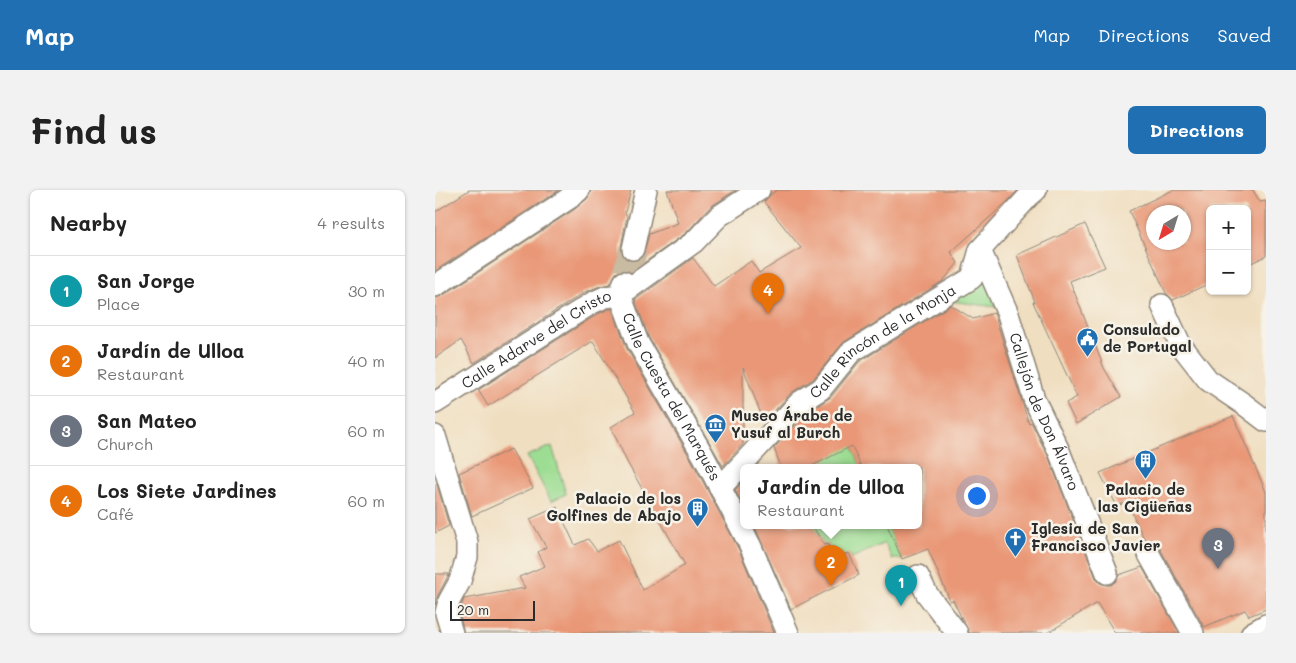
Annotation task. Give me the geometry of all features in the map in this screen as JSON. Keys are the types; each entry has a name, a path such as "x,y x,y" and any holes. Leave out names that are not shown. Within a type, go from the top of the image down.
{"street":[{"path":"435,286 569,199 579,190"},
{"path":"633,249 646,190"},
{"path":"620,295 694,242 719,216 759,190"},
{"name":"Calle Rincón de la Monja","path":"742,464 800,402 821,389 851,352 971,278 980,250 1036,190"},
{"name":"Callejón de Don Álvaro","path":"980,250 1007,314 1033,398 1059,452 1107,573"},
{"name":"Calle Adarve del Cristo","path":"435,403 592,303 605,297 620,295 627,273"},
{"name":"Calle Cuesta del Marqués","path":"620,295 638,343 703,455 740,526"},
{"path":"1162,305 1180,344 1208,380 1245,404 1266,421"},
{"path":"435,436 467,542 467,558 460,581 449,601 446,612 452,633"},
{"name":"Calle Rincón de la Monja","path":"720,488 740,466"},
{"name":"Calle Cuesta del Marqués","path":"742,529 788,633"},
{"path":"1147,551 1193,633"},
{"path":"918,576 927,594 957,633"},
{"path":"1252,633 1266,627"},
{"path":"1265,633 1266,627"}],"green space":[{"path":"982,270 996,307 950,301"},
{"path":"833,402 860,464 825,464 812,428"},
{"path":"552,446 566,494 551,501 527,456"},
{"path":"814,529 889,529 902,559 892,559 885,543 852,558 849,553 837,557 831,555 828,544 824,545"}],"building":[{"path":"469,190 559,190 435,271 435,212"},
{"path":"591,190 631,190 625,212 627,216 621,253 624,258 637,261 643,257 649,234 678,223 667,190 736,190 710,207 686,233 631,272 622,270 616,273 610,284 585,292 474,363 461,340 435,358 435,298 442,296 575,209 587,199"},
{"path":"777,190 1018,190 951,252 958,263 943,281 844,342 813,379 791,393 764,422 743,367 743,444 723,466 649,338 635,300 693,258 714,286 751,261 759,273 801,248 764,202"},
{"path":"1173,190 1253,190 1260,202 1266,201 1266,256 1251,263 1251,205 1206,205 1206,285 1173,300 1166,293 1147,250 1191,250 1191,205 1146,205 1146,249 1129,211"},
{"path":"1085,224 1105,267 1070,281 1104,368 1121,397 1076,424 1066,403 1077,397 1033,302 1035,302 1017,255"},
{"path":"951,305 973,319 994,313 1029,424 1031,422 1048,456 1096,578 1100,583 1111,585 1119,575 1142,567 1179,633 1115,633 1097,603 1047,633 969,633 953,600 950,601 928,549 902,559 889,529 922,529 922,464 860,464 852,446 816,464 780,464 774,448 808,412 831,397 859,362"},
{"path":"612,309 627,349 692,461 739,550 774,633 464,633 459,613 464,599 525,588 519,577 545,566 538,552 546,547 530,519 557,507 575,545 588,539 597,551 619,540 643,590 685,565 627,462 611,427 635,412 593,341 488,406 478,390 598,314"},
{"path":"1233,416 1266,492 1266,609 1249,616 1245,610 1204,627 1158,545 1153,540 1144,539 1127,502 1117,506 1100,473"},
{"path":"511,449 533,488 472,516 459,473"},
{"path":"437,484 449,526 435,533 435,485"},
{"path":"740,484 740,500 735,490"},
{"path":"756,529 814,529 824,545 828,544 832,558 849,553 859,575 791,609"},
{"path":"435,574 449,574 435,605"}],"tunnel":[{"path":"627,273 633,249"}],"place":[{"name":"Los Siete Jardines","path":"768,314"},
{"name":"Consulado de Portugal","path":"1087,358"},
{"name":"Museo Árabe de Yusuf al Burch","path":"715,444"},
{"name":"Palacio de las Cigüeñas","path":"1145,480"},
{"name":"Palacio de los Golfines de Abajo","path":"697,527"},
{"name":"Iglesia de San Francisco Javier","path":"1015,557"},
{"name":"San Mateo","path":"1218,569"},
{"name":"Jardín de Ulloa","path":"831,586"},
{"name":"San Jorge","path":"901,606"}]}
